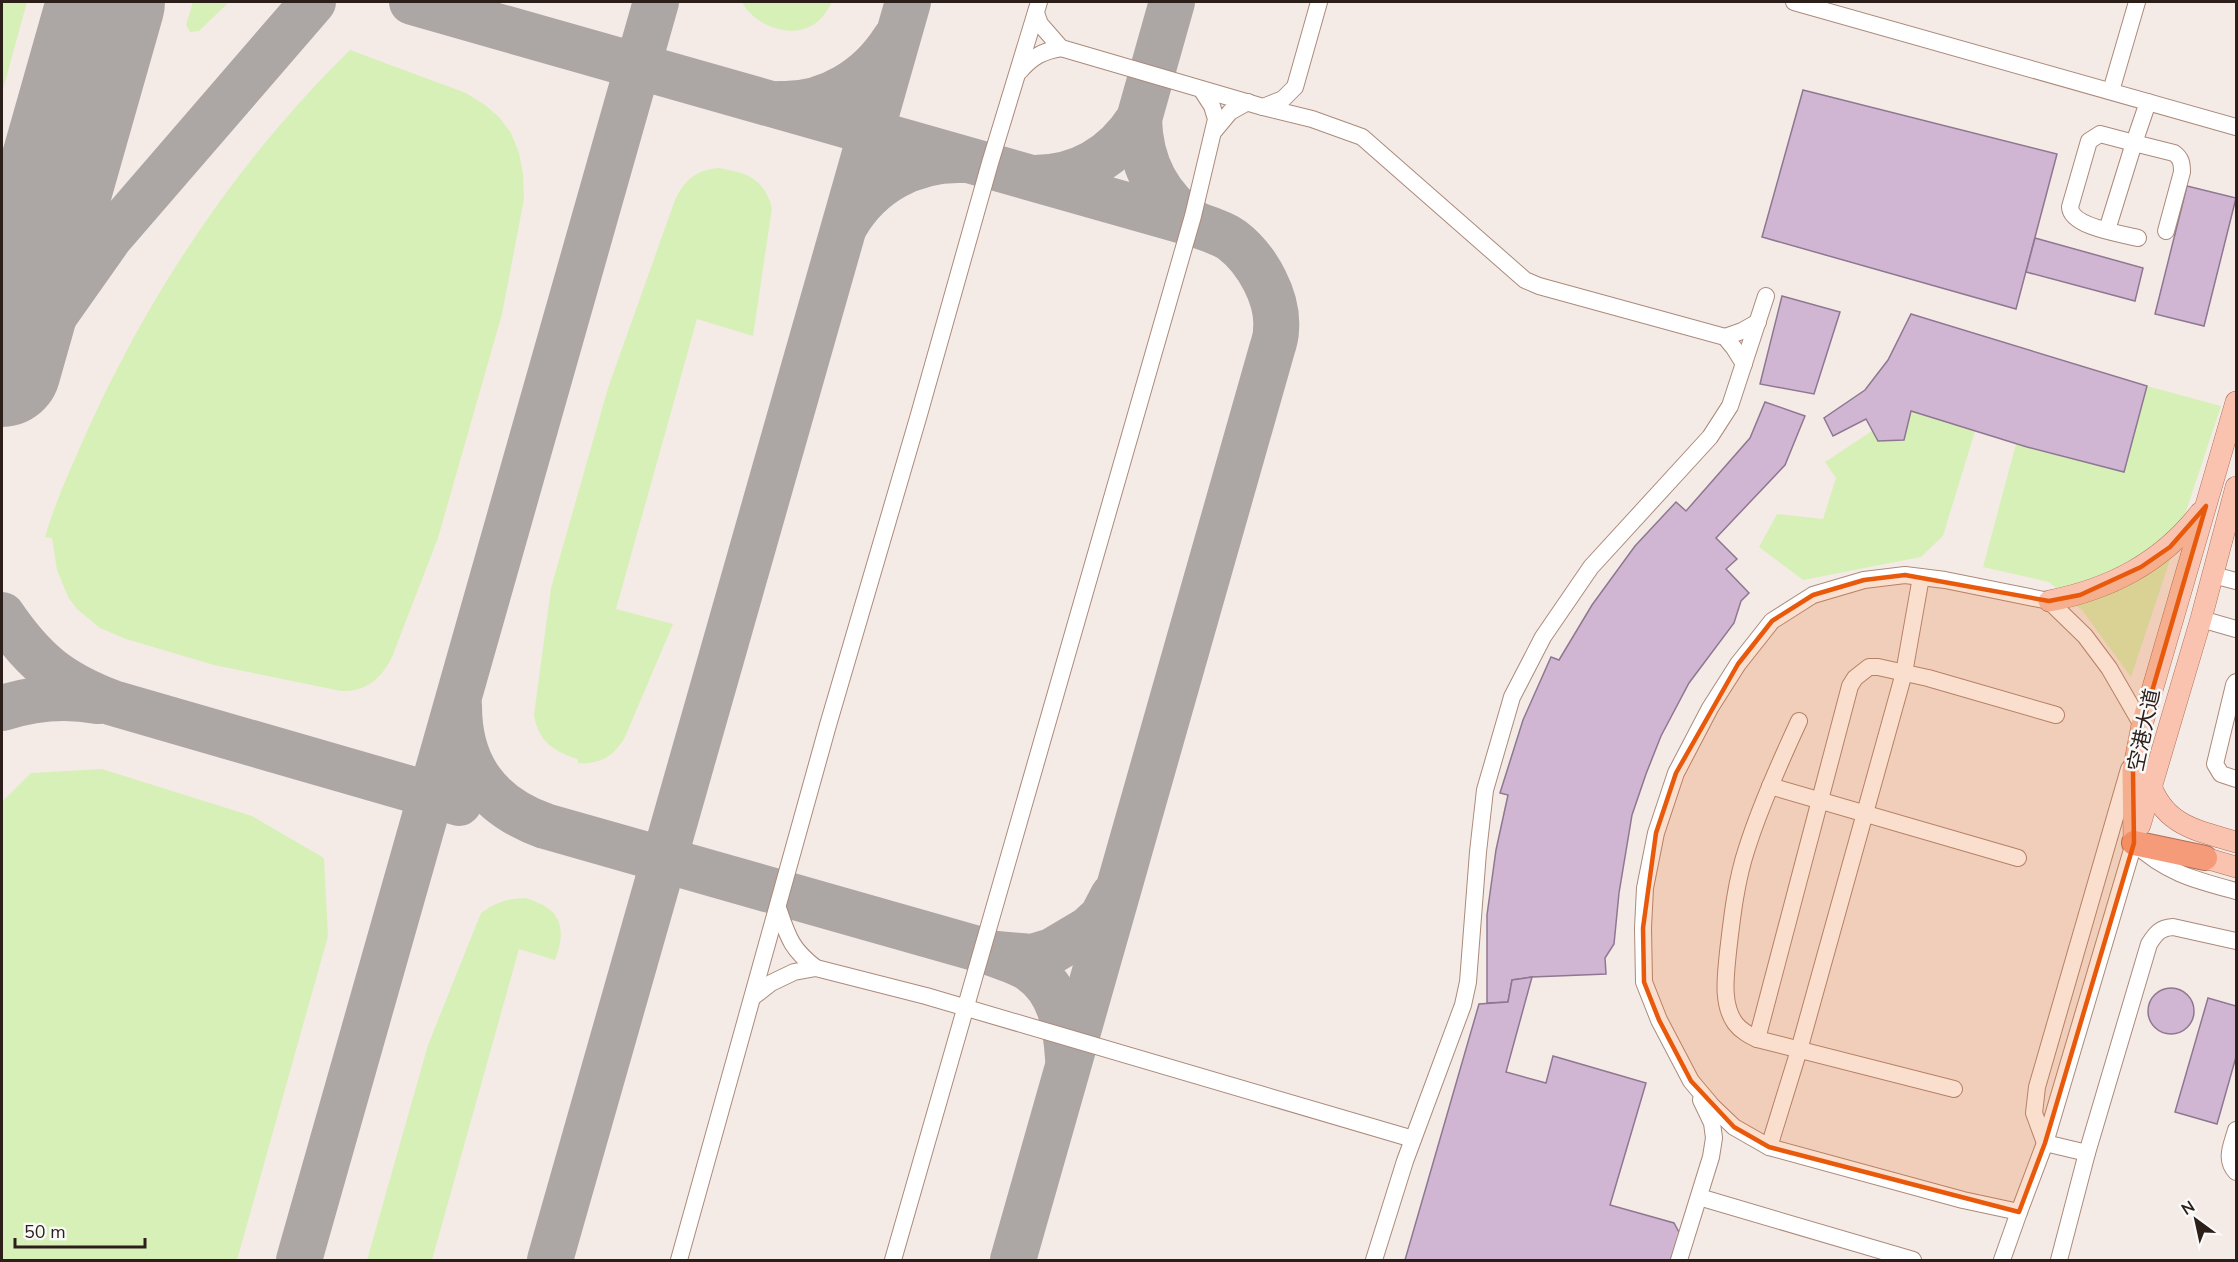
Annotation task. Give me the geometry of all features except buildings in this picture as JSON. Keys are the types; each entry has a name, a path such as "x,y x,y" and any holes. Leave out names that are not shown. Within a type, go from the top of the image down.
{"highway":[{"path":"2134,843 2205,858"}],"main road":[{"name":"空港大道","path":"2134,843 2133,771 2142,724 2236,402"},
{"name":"空港大道","path":"2134,843 2201,619 2236,487"},
{"path":"2049,601 2080,595 2141,567 2170,547 2206,506"},
{"path":"2142,724 2144,765 2151,788 2165,812 2177,822 2236,842"},
{"path":"2205,858 2236,867"}],"street":[{"path":"1215,130 1230,112 1282,99 1294,87 1319,2"},
{"path":"1794,2 2236,127"},
{"path":"2111,92 2137,2"},
{"path":"1038,7 1040,24 1061,48"},
{"path":"679,1260 828,724 1038,7"},
{"path":"1017,74 1029,60 1045,51 1061,48 1312,119 1362,137 1525,280 1539,286 1725,337 1758,322"},
{"path":"1294,87 1301,108 1312,119"},
{"path":"893,1260 1193,216 1216,120 1212,106 1201,89"},
{"path":"2107,230 2148,102"},
{"path":"2138,238 2079,221 2070,212 2089,141 2100,134 2174,153 2179,157 2182,172 2166,231"},
{"path":"1374,1260 1413,1139 1463,1005 1468,982 1485,790 1512,697 1543,637 1591,567 1710,437 1730,406 1766,296"},
{"path":"1725,337 1744,364"},
{"path":"1679,1260 1711,1157 1714,1138 1707,1110 1659,1020 1644,982 1645,888 1656,833 1676,773 1710,708 1738,664 1772,621 1813,595 1864,580 1905,575 1945,580 2049,601 2085,636 2109,668 2142,724 2037,1087 2034,1113 2045,1143"},
{"path":"2213,575 2236,581"},
{"path":"1769,1147 1799,1050 1904,673 1921,577"},
{"path":"2201,619 2236,629"},
{"path":"1757,1039 1850,686 1855,678 1869,668 1904,673 2056,714"},
{"path":"2236,682 2216,764 2221,774 2236,779"},
{"path":"1799,721 1770,786 1746,849 1733,904 1726,972 1726,996 1729,1011 1740,1028 1757,1039 1954,1089"},
{"path":"1770,786 2018,858"},
{"path":"2002,1260 2045,1143 2134,843 2151,859 2168,869 2236,891"},
{"path":"778,908 789,939 799,955 816,968 966,1008 1413,1139"},
{"path":"2059,1260 2087,1153 2150,944 2156,933 2164,928 2173,927 2236,941"},
{"path":"753,997 771,983 794,972 816,968"},
{"path":"1691,1081 1734,1127 1769,1147 1963,1200 2019,1212"},
{"path":"2236,1130 2229,1154 2229,1163 2236,1173"},
{"path":"2045,1143 2087,1153"},
{"path":"1699,1197 1913,1260"}],"highlighted area":[{"path":"2206,506 2139,736 2133,771 2134,843 2045,1143 2019,1212 1769,1147 1734,1127 1691,1081 1659,1020 1644,982 1643,928 1656,833 1676,773 1738,664 1772,621 1813,595 1864,580 1905,575 2049,601 2080,595 2141,567 2170,547"}],"shaded area":[{"path":"2,2 2236,2 2236,1260 2,1260"}],"green space":[{"path":"2,2 27,2 2,93"},
{"path":"193,2 229,2 199,31 190,32 186,25"},
{"path":"742,2 832,2 815,24 802,30 792,31 772,27 762,22 747,10"},
{"path":"350,50 466,93 485,105 499,117 511,133 519,153 524,199 502,314 438,538 388,665 372,683 358,689 341,691 214,665 126,639 100,628 77,609 68,597 57,570 52,538 45,537 89,427 114,375 170,275 236,180 272,135"},
{"path":"719,168 746,175 759,183 769,198 772,208 753,336 697,319 616,609 673,624 621,744 600,761 578,763 578,759 555,749 543,739 534,715 551,588 608,388 675,200 683,186 692,177 704,171"},
{"path":"2147,386 2221,406 2131,677 2082,610 2049,582 1983,567 2016,444 2124,471"},
{"path":"1911,411 1975,431 1943,536 1921,557 1803,580 1759,547 1777,514 1823,519 1836,478 1825,462 1872,431 1878,441 1904,440"},
{"path":"102,769 252,816 324,858 328,936 237,1260 2,1260 2,802 31,773"},
{"path":"525,898 546,907 558,920 561,937 559,948 555,960 519,949 432,1260 367,1260 428,1045 481,913 502,902"}],"taxiway":[{"path":"2,390 110,237 313,2"},
{"path":"412,2 1197,225 1232,240 1250,258 1265,280 1276,318 1274,342 1013,1260"},
{"path":"299,1260 656,2"},
{"path":"550,1260 908,2"},
{"path":"1034,178 1066,174 1081,169 1107,154 1129,132 1139,119 1172,2"},
{"path":"780,104 814,100 846,87 873,66 895,39"},
{"path":"1139,119 1143,150 1153,178 1170,202 1194,223"},
{"path":"846,224 867,197 894,176 926,164 961,160"},
{"path":"2,615 25,646 50,669 63,679 113,703 459,803"},
{"path":"2,708 49,698 98,701"},
{"path":"459,706 460,728 471,766 493,795 525,818 545,826 1017,962 1041,978 1055,998 1063,1021 1068,1058"},
{"path":"996,954 1032,957 1052,951 1089,929 1102,917 1113,896"}],"runway":[{"path":"2,368 106,2"}]}
